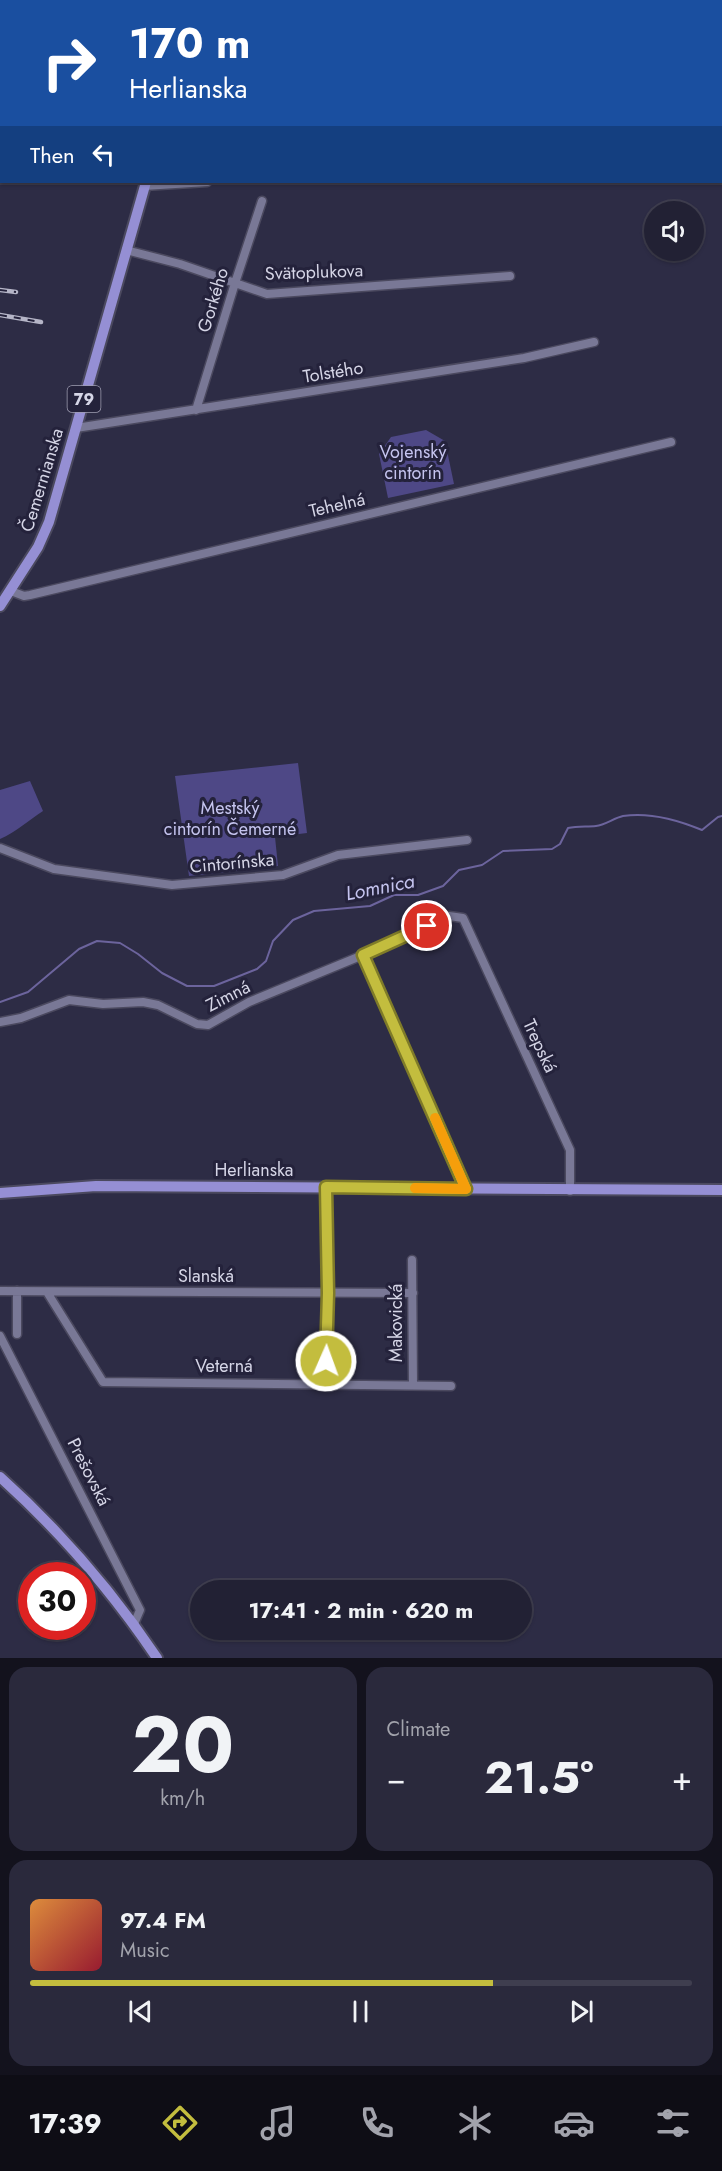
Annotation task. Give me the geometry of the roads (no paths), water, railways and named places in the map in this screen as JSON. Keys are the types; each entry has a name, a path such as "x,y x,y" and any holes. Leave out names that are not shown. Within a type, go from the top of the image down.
{"main road":[{"name":"Čemernianska","path":"0,606 45,533 145,184"},
{"name":"Herlianska","path":"0,1193 96,1186 570,1191 722,1190"},
{"path":"0,1477 84,1561 134,1624 157,1658"}],"street":[{"path":"145,184 176,183"},
{"name":"Gorkého","path":"196,410 262,201"},
{"name":"Svätoplukova","path":"126,249 180,264 267,294 510,276"},
{"name":"Tolstého","path":"76,428 524,358 594,342"},
{"name":"Tehelná","path":"11,591 24,596 30,595 671,442"},
{"name":"Cintorínska","path":"0,848 54,869 172,885 283,875 338,855 467,840"},
{"name":"Zimná","path":"0,1022 21,1018 69,1000 103,1004 142,1002 158,1005 197,1024 208,1025 249,1002 363,955 449,916 463,918"},
{"name":"Trepská","path":"463,918 570,1150 570,1191"},
{"path":"363,955 466,1189"},
{"path":"325,1383 328,1293 326,1187"},
{"name":"Makovická","path":"412,1260 413,1385"},
{"name":"Slanská","path":"0,1291 413,1293"},
{"path":"17,1291 17,1334"},
{"name":"Veterná","path":"47,1292 103,1382 451,1386"},
{"name":"Prešovská","path":"0,1336 140,1610 134,1624"}],"waterway":[{"name":"Lomnica","path":"0,1002 28,992 79,949 97,941 120,943 162,973 187,986 214,986 257,969 266,961 273,941 293,920 314,911 370,906 394,895 418,895 443,886 459,870 482,865 503,851 552,849 560,844 568,828 596,826 623,816 643,815 673,820 702,830 722,816"}],"railway":[{"path":"0,290 16,292"},
{"path":"0,315 41,322"}],"park label":[{"name":"Vojenský cintorín","path":"413,462"},
{"name":"Mestský cintorín Čemerné","path":"230,818"}]}
